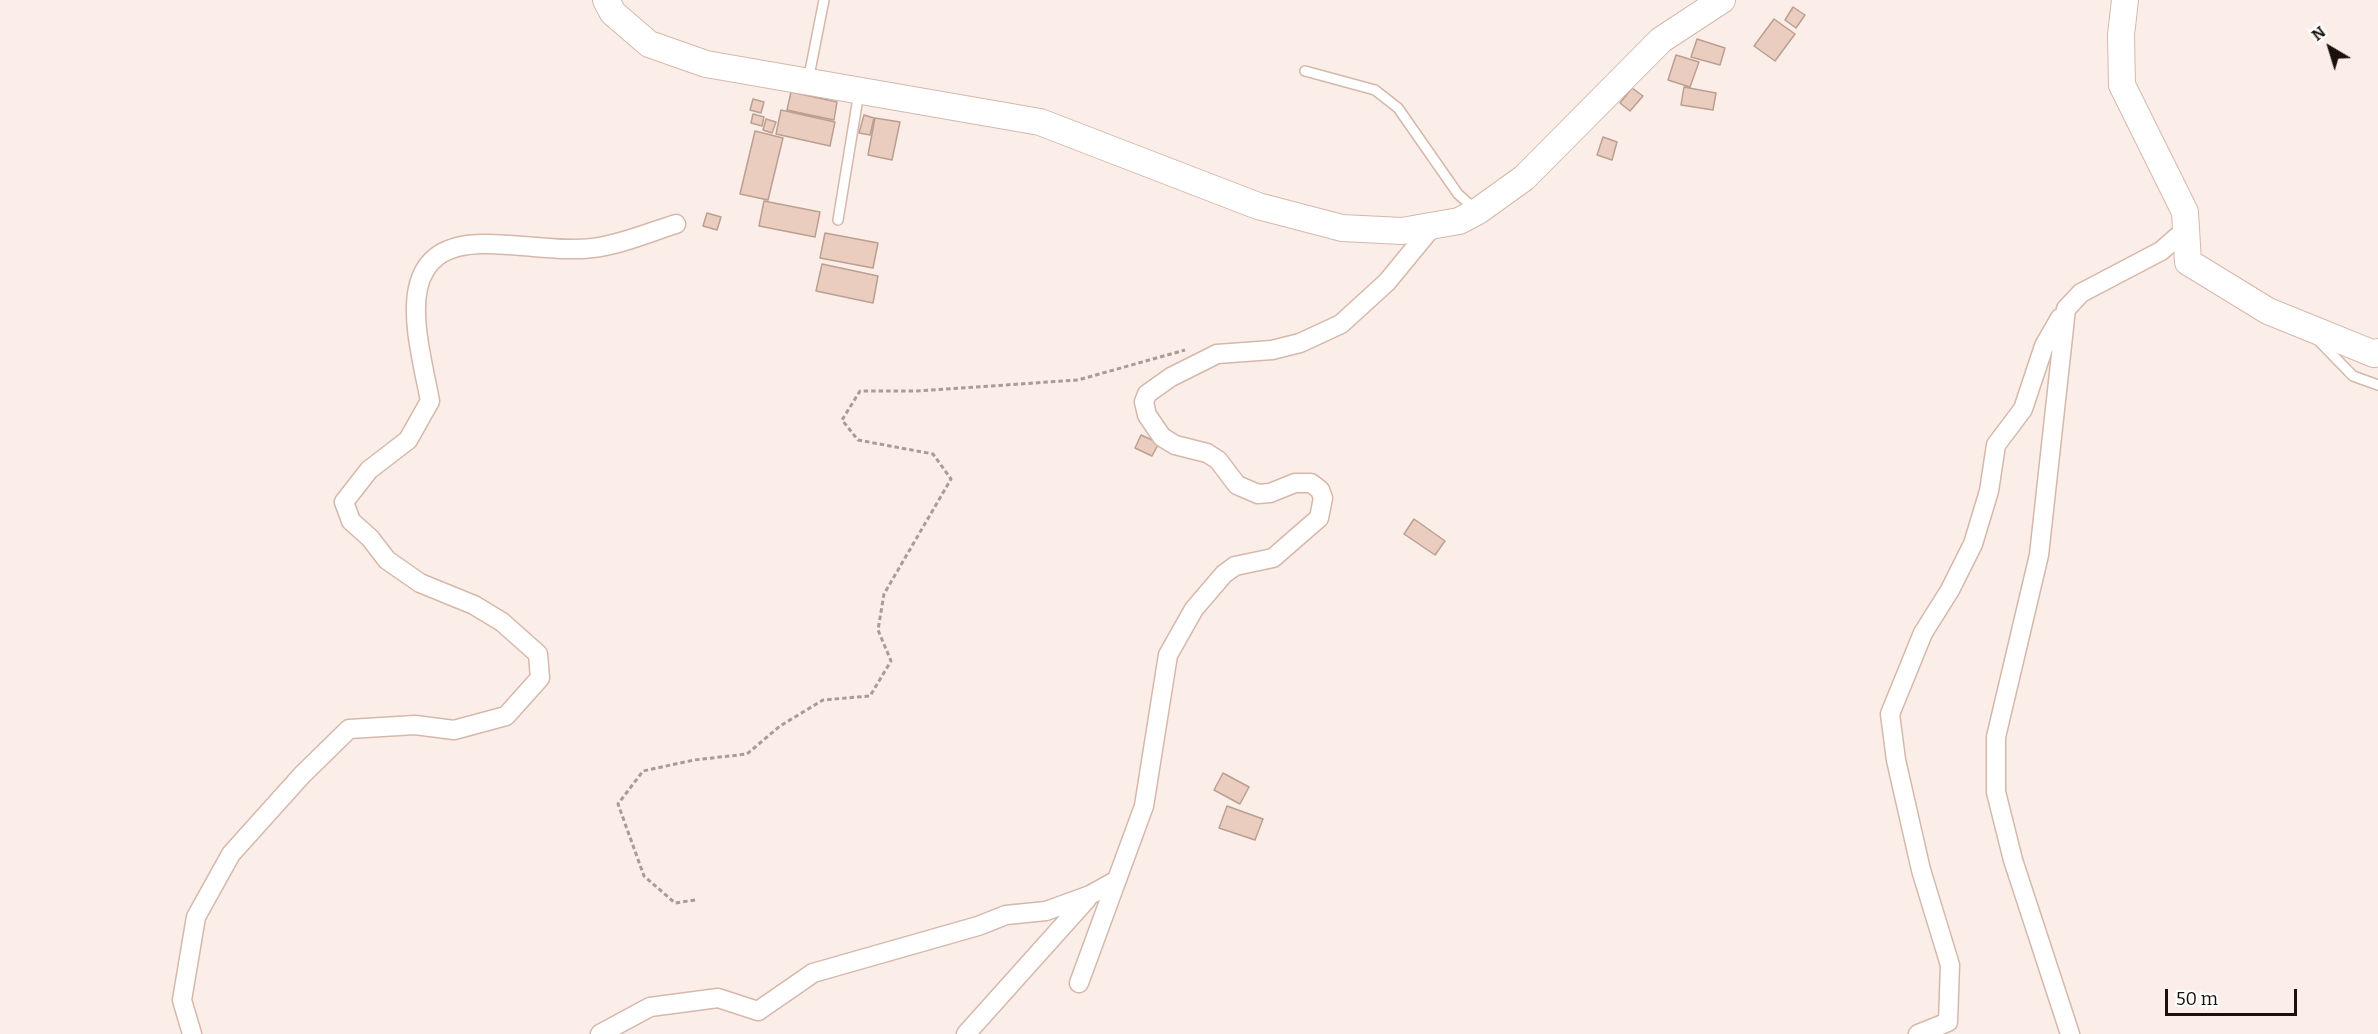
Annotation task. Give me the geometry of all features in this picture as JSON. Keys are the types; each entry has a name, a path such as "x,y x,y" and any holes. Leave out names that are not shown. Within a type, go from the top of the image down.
{"main road":[{"path":"606,0 613,13 649,44 706,64 1040,122 1258,206 1342,228 1402,231 1459,221 1478,211 1524,178 1661,39 1722,0"},
{"path":"2125,0 2121,35 2122,84 2185,212 2184,231 2188,262 2268,311 2374,354 2378,352"}],"street":[{"path":"192,1034 182,1000 196,917 231,854 302,775 349,729 415,725 454,730 506,716 540,678 538,654 502,622 474,605 420,584 387,560 370,538 351,520 344,502 369,470 408,440 430,400 415,324 416,291 428,264 450,247 486,244 595,248 676,224"},
{"path":"1078,983 1144,806 1168,655 1194,609 1224,574 1235,566 1273,558 1319,518 1323,498 1320,490 1311,483 1295,483 1270,493 1258,494 1237,485 1218,460 1207,453 1175,445 1162,437 1147,415 1144,402 1147,394 1171,377 1217,354 1272,350 1300,343 1341,324 1387,282 1433,226"},
{"path":"1918,1034 1948,1022 1950,965 1922,870 1896,760 1890,714 1923,633 1950,590 1973,544 1989,491 1996,445 2023,409 2044,346 2066,309 2080,293 2161,251 2184,231"},
{"path":"2066,309 2039,555 1996,737 1996,792 2013,860 2070,1034"},
{"path":"600,1034 650,1007 718,998 759,1011 813,973 978,926 1006,915 1046,911 1090,895 1117,880"},
{"path":"966,1034 1090,895"}],"lane":[{"path":"808,81 824,0"},
{"path":"1305,71 1375,90 1398,108 1458,194 1478,211"},
{"path":"838,220 860,90"},
{"path":"2300,323 2353,376 2378,385"}],"path":[{"path":"695,900 675,903 644,876 618,804 643,771 694,760 747,754 780,726 824,700 870,696 891,661 878,630 884,594 951,479 933,454 858,441 842,420 860,391 917,391 1078,381 1178,349 1189,350"}],"building":[{"path":"1793,7 1805,15 1796,28 1785,20"},
{"path":"1774,19 1795,34 1775,61 1754,46"},
{"path":"1697,39 1725,48 1720,65 1691,57"},
{"path":"1676,55 1699,62 1690,87 1668,80"},
{"path":"1684,87 1716,93 1713,110 1681,105"},
{"path":"1632,88 1643,96 1630,111 1620,103"},
{"path":"791,92 837,102 834,120 787,110"},
{"path":"753,99 764,102 761,113 750,110"},
{"path":"781,110 835,122 830,146 776,134"},
{"path":"753,114 764,117 762,126 751,123"},
{"path":"864,115 874,118 870,135 859,133"},
{"path":"875,118 900,122 892,160 868,155"},
{"path":"766,119 776,122 772,133 763,130"},
{"path":"755,131 783,138 768,200 740,194"},
{"path":"1603,137 1617,142 1612,160 1597,155"},
{"path":"764,201 820,212 815,237 759,226"},
{"path":"707,213 721,217 717,230 703,226"},
{"path":"825,233 878,243 873,268 820,258"},
{"path":"822,264 878,276 873,303 816,291"},
{"path":"1141,435 1159,443 1152,456 1135,448"},
{"path":"1414,519 1445,541 1435,555 1404,534"},
{"path":"1223,773 1249,787 1240,804 1214,790"},
{"path":"1227,806 1263,819 1255,840 1219,828"}]}
